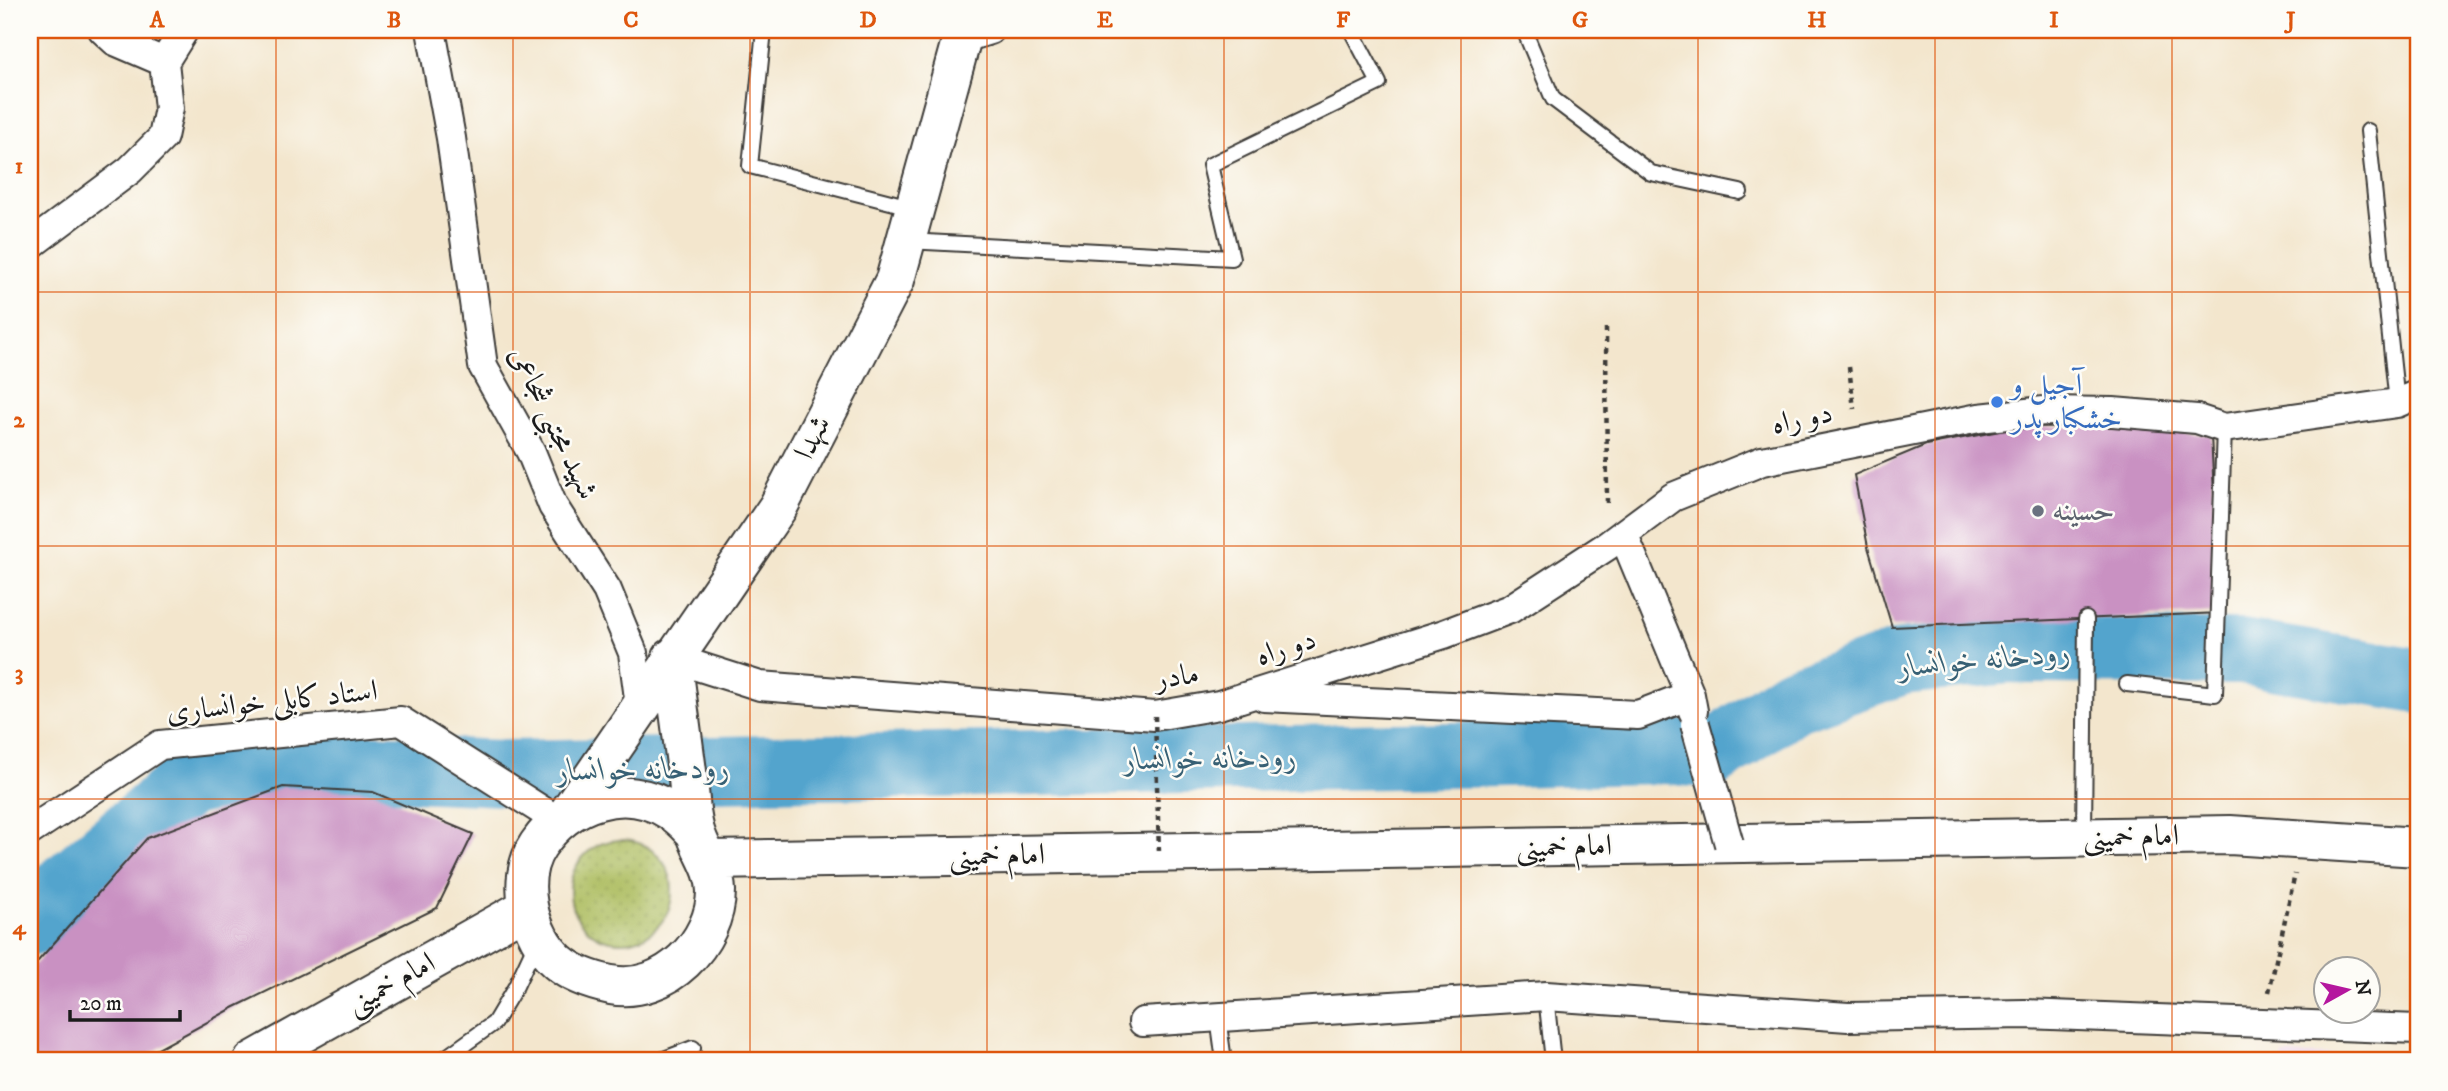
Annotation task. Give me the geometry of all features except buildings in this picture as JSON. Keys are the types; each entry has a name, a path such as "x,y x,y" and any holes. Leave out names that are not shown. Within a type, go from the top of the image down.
{"main road":[{"name":"شهدا","path":"564,817 778,507 894,280 971,33"},
{"path":"672,658 703,846 716,890 711,921 696,949 664,974 645,983 614,985 584,978 558,961 533,922 527,877 537,846 564,817 582,804 612,796 643,799 672,811 703,846"},
{"name":"امام خمینی","path":"703,846 1159,853 2230,835 2418,847"},
{"name":"امام خمینی","path":"253,1061 533,922"}],"street":[{"path":"103,30 115,41 164,62"},
{"path":"30,245 130,170 163,137 169,108 164,62 184,30"},
{"name":"شهید مجتبی شجاعی","path":"431,30 451,138 483,366 531,452 553,506 607,590 633,653 640,706"},
{"name":"دو راه","path":"1248,696 1444,634 1510,609 1615,540 1673,497 1714,478 1762,461 1979,418 2044,411 2113,412 2197,419 2224,428 2413,397"},
{"path":"1615,540 1690,695 1695,724 1729,844"},
{"name":"مادر","path":"672,658 760,686 1155,716 1219,705 1248,696 1638,715 1690,695"},
{"name":"استاد کابلی خوانساری","path":"30,831 160,745 401,722 564,817"},
{"path":"1143,1022 1546,996 1848,1017 2025,1014 2418,1029"}],"lane":[{"path":"764,30 750,166 910,225 1232,258 1210,165 1379,83 1351,30"},
{"path":"1524,30 1553,99 1651,173 1740,192"},
{"path":"2368,131 2413,397"},
{"path":"2127,684 2215,694 2224,428"},
{"path":"2084,838 2086,619"},
{"path":"441,1061 494,1023 516,986 533,922"},
{"path":"1546,996 1553,1061"},
{"path":"1218,1017 1224,1061"},
{"path":"659,1061 693,1048"}],"path":[{"path":"1606,328 1615,540"},
{"path":"1849,367 1859,441"},
{"path":"1155,716 1159,853"},
{"path":"2262,1024 2302,840"}],"shaded area":[{"path":"2283,1055 2418,1055 2418,1061 2282,1061"}],"green space":[{"path":"621,840 640,844 657,855 668,872 672,891 668,910 657,927 640,938 621,942 602,938 585,927 574,910 570,891 574,872 585,855 602,844"}],"waterway":[{"name":"رودخانه خوانسار","path":"30,923 57,894 187,784 278,763 502,773 1667,751 1710,756 1792,700 1902,662 2011,651 2242,652 2418,681"}],"place":[{"name":"آجیل و خشکبار پدر","path":"1997,402"},
{"name":"حسینه","path":"2038,511"}]}
